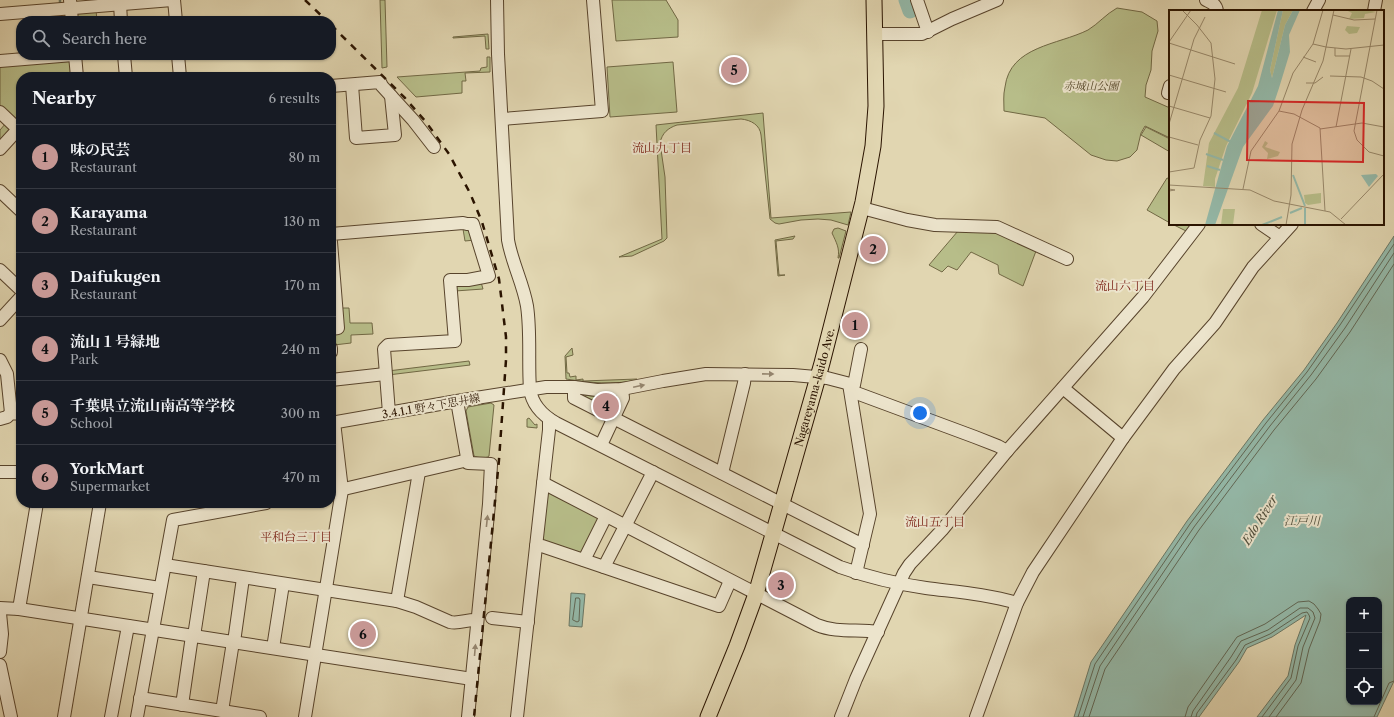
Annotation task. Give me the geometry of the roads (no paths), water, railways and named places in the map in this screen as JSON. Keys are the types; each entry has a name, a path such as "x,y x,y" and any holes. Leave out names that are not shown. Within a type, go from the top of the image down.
{"main road":[{"name":"Nagareyama-kaido Ave.","path":"708,717 737,646 756,594 818,377 862,208 873,146 876,112 874,0"}],"street":[{"path":"0,14 71,4 120,4 173,0 175,16"},
{"path":"497,0 498,54 503,119 508,240 526,305 530,389 536,406 549,419 822,559 856,573 900,584 983,595 1017,604"},
{"path":"503,119 602,111 593,0"},
{"path":"917,0 928,32"},
{"path":"875,34 922,34 952,19 997,0"},
{"path":"1206,0 1214,4 1217,10"},
{"path":"1314,10 1319,0"},
{"path":"1374,10 1376,0"},
{"path":"71,4 72,16"},
{"path":"120,4 121,16"},
{"path":"0,61 16,60"},
{"path":"75,60 76,72"},
{"path":"124,60 126,72"},
{"path":"178,60 180,72"},
{"path":"336,86 380,82 414,120 434,147"},
{"path":"352,85 356,138 395,134 391,96"},
{"path":"0,112 16,126"},
{"path":"0,149 16,133"},
{"path":"0,191 16,206"},
{"path":"862,208 907,220 935,225 997,227 1067,259"},
{"path":"336,234 463,222 473,224 489,276 468,280 450,280 455,340 388,345 384,349 388,413"},
{"path":"841,717 859,672 904,573 910,564 1139,301 1198,225"},
{"path":"1262,225 1280,237"},
{"path":"976,717 1017,604 1033,572 1123,438 1174,369 1215,323 1253,267 1291,225"},
{"path":"0,270 16,285"},
{"path":"0,320 16,302"},
{"path":"336,303 338,328 336,328"},
{"path":"856,573 870,514 851,387 861,349"},
{"path":"2,367 11,415"},
{"path":"336,379 385,374"},
{"path":"722,473 745,374"},
{"name":"3.4.1.1 野々下思井線","path":"336,421 458,400 546,387 574,387 597,390 622,389 694,375 793,375 818,377 851,387 975,436 1007,451"},
{"path":"574,387 574,398 863,545"},
{"path":"1063,388 1123,438"},
{"path":"601,445 623,398 622,389"},
{"path":"458,400 468,460"},
{"path":"518,717 549,419"},
{"path":"336,477 337,491 468,460 468,462 491,464 468,717"},
{"path":"0,472 16,472"},
{"path":"397,601 420,472"},
{"path":"604,567 653,472"},
{"path":"543,483 822,628 878,632"},
{"path":"19,609 36,508"},
{"path":"64,717 99,508"},
{"path":"137,717 173,520 217,508"},
{"path":"305,717 326,590 335,508"},
{"path":"584,560 606,516"},
{"path":"536,546 542,546 719,606 730,581"},
{"path":"165,565 397,601 416,607 450,622 462,623 472,619 478,620"},
{"path":"182,705 204,572"},
{"path":"88,577 160,588"},
{"path":"222,711 243,578"},
{"path":"273,648 283,584"},
{"path":"0,608 19,609 472,679"},
{"path":"0,613 2,634 0,652"},
{"path":"492,618 528,622"},
{"path":"111,717 128,626"},
{"path":"0,665 11,717"},
{"path":"140,698 260,717"}],"water":[{"name":"江戸川","path":"1394,236 1394,681 1377,717 1257,717 1288,676 1295,645 1306,615 1272,637 1247,648 1239,662 1199,717 1074,717 1091,662 1187,521 1263,420 1304,370"},
{"path":"571,593 585,594 582,627 569,626"}],"waterway":[{"path":"906,0 910,11"}],"railway":[{"path":"305,0 322,16"},
{"path":"336,30 405,98 426,122 449,154 470,193 482,222 499,279 506,337 506,360 499,460 474,717"}],"place":[{"name":"千葉県立流山南高等学校","path":"734,70"},
{"name":"Karayama","path":"873,249"},
{"name":"味の民芸","path":"855,325"},
{"name":"流山１号緑地","path":"606,406"},
{"name":"Daifukugen","path":"781,585"},
{"name":"YorkMart","path":"363,634"}],"district":[{"name":"流山九丁目","path":"662,148"},
{"name":"流山六丁目","path":"1125,286"},
{"name":"流山五丁目","path":"935,522"},
{"name":"平和台三丁目","path":"296,537"}],"park label":[{"name":"赤城山公園","path":"1091,86"}],"water label":[{"name":"Edo River","path":"1260,520"}]}
